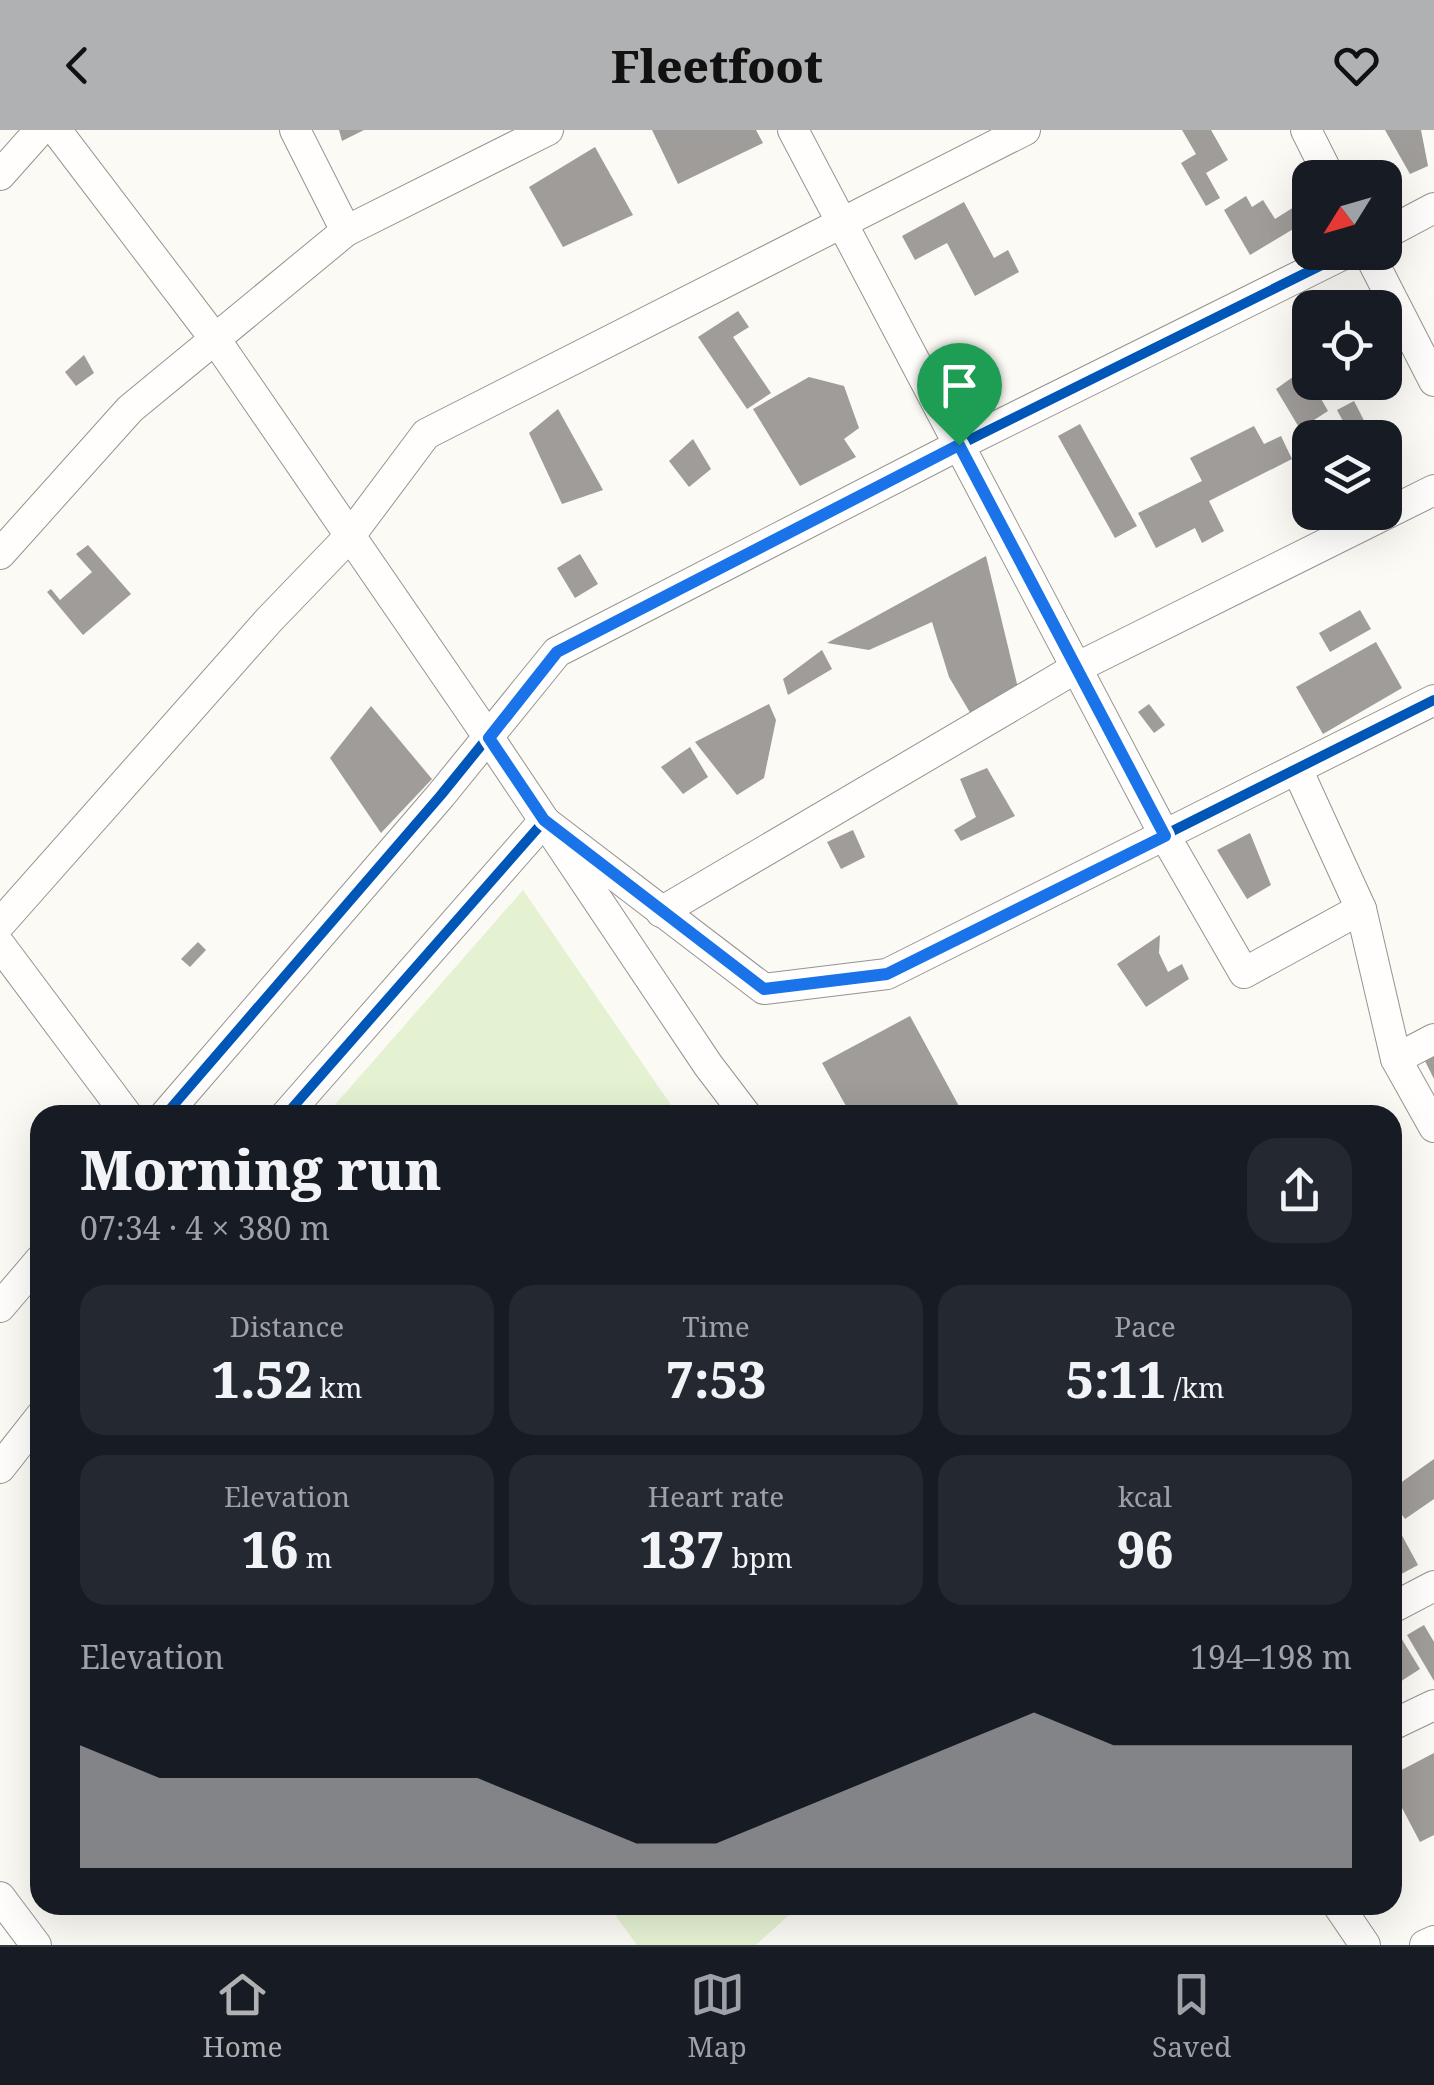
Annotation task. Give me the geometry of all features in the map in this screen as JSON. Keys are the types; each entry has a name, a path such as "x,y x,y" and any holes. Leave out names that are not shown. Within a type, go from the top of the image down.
{"street":[{"path":"0,175 40,130"},
{"path":"56,130 214,340 738,1105"},
{"path":"294,130 346,231"},
{"path":"0,554 130,409 346,231 548,130"},
{"path":"793,130 1165,836 1244,973 1360,909"},
{"path":"0,924 269,620 349,537 426,434 1025,130"},
{"path":"1306,130 1321,160"},
{"path":"1402,225 1434,208"},
{"path":"174,1105 489,738 557,652 959,445 1312,270"},
{"path":"1377,270 1434,381"},
{"path":"661,912 1076,668 1434,490"},
{"path":"544,820 764,989 887,974 1434,700"},
{"path":"1296,769 1360,909 1396,1060 1434,1128"},
{"path":"295,1105 544,820"},
{"path":"0,944 120,1105"},
{"path":"1396,1060 1434,1039"},
{"path":"0,1307 30,1272"},
{"path":"0,1468 30,1430"},
{"path":"1402,1603 1434,1586"},
{"path":"1402,1720 1434,1705"},
{"path":"0,1898 36,1945"},
{"path":"1345,1915 1365,1945"},
{"path":"1425,1945 1434,1940"}],"green space":[{"path":"523,890 671,1105 335,1105"},
{"path":"615,1915 789,1915 756,1945 637,1945"}],"building":[{"path":"339,130 364,130 342,141"},
{"path":"652,130 756,130 763,143 678,184"},
{"path":"1182,130 1211,130 1228,160 1206,173 1220,198 1206,206 1181,163 1196,154"},
{"path":"1385,130 1421,130 1428,166 1410,174"},
{"path":"595,147 633,215 563,247 529,187"},
{"path":"1246,196 1252,207 1263,200 1275,219 1292,208 1292,230 1250,255 1224,210"},
{"path":"964,202 994,258 1008,250 1019,272 975,296 947,243 915,260 902,236"},
{"path":"738,311 749,327 733,337 771,393 747,409 698,337"},
{"path":"84,355 94,373 76,386 65,372"},
{"path":"809,377 844,386 859,428 844,439 856,457 800,486 753,409"},
{"path":"1292,378 1292,400 1322,400 1328,411 1314,420 1295,420 1276,389"},
{"path":"1354,401 1364,420 1342,420 1337,410"},
{"path":"558,409 603,490 562,504 529,433"},
{"path":"1080,424 1137,526 1115,538 1058,436"},
{"path":"1254,426 1264,444 1281,436 1292,459 1209,501 1224,531 1202,543 1195,528 1156,548 1138,513 1202,481 1190,458"},
{"path":"693,439 711,469 689,487 669,461"},
{"path":"88,545 131,594 83,635 47,592 51,589 60,600 92,572 76,554"},
{"path":"580,554 598,584 575,598 557,568"},
{"path":"986,556 1019,692 975,721 949,677 932,622 869,650 827,643"},
{"path":"1360,610 1371,629 1330,652 1319,633"},
{"path":"1376,642 1402,688 1323,734 1296,687"},
{"path":"822,650 832,669 788,695 783,679"},
{"path":"769,704 776,720 764,778 737,795 695,742"},
{"path":"1149,704 1165,725 1154,733 1138,712"},
{"path":"371,706 432,779 381,833 330,758"},
{"path":"690,747 708,777 683,794 661,767"},
{"path":"987,768 1015,816 961,841 954,830 976,817 960,779"},
{"path":"853,830 865,857 841,869 827,842"},
{"path":"1250,833 1271,885 1247,899 1217,850"},
{"path":"1160,935 1159,953 1168,972 1182,964 1189,979 1146,1007 1117,964"},
{"path":"198,942 206,950 190,967 181,959"},
{"path":"910,1016 958,1105 845,1105 822,1063"},
{"path":"1434,1056 1434,1079 1425,1061"},
{"path":"1434,1459 1434,1499 1405,1519 1402,1482"},
{"path":"1402,1535 1418,1565 1402,1574"},
{"path":"1424,1625 1434,1642 1434,1681 1407,1635"},
{"path":"1402,1639 1420,1669 1402,1681"},
{"path":"1434,1753 1434,1835 1420,1842 1402,1808 1402,1770"}],"cycle path":[{"path":"174,1105 441,795 557,652 959,445 1312,270"},
{"path":"295,1105 544,821 764,989 887,974 1434,700"}],"route":[{"path":"959,445 1165,836 887,974 764,989 544,820 489,738 557,652 959,445"}]}
